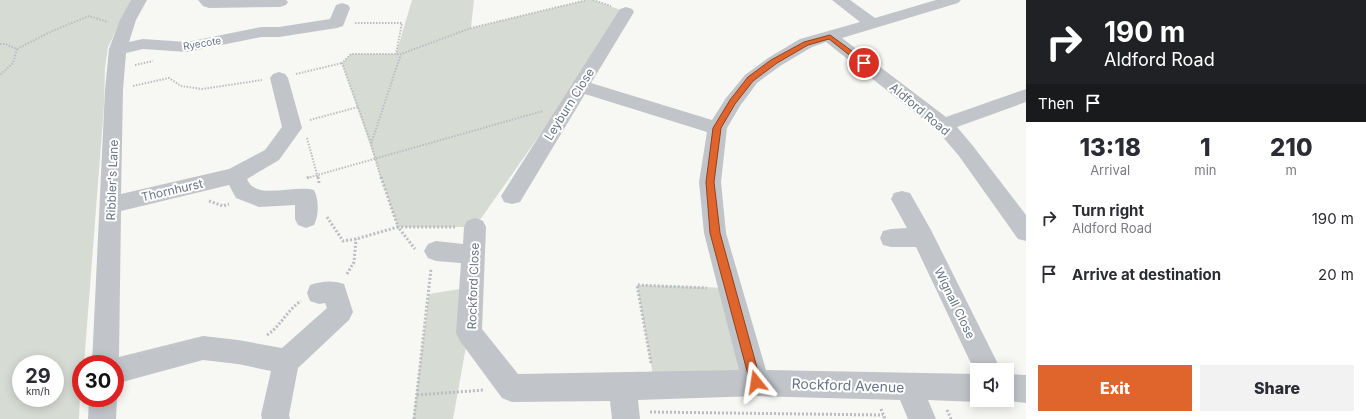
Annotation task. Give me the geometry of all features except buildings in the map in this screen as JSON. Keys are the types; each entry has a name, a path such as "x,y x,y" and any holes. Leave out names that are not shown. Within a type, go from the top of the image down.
{"street":[{"name":"Ribbler's Lane","path":"105,355 109,284 114,90 118,49 128,20 139,0"},
{"path":"206,0 209,3 281,1"},
{"path":"840,0 872,23"},
{"path":"756,382 715,233 710,182 717,128 732,102 750,79 774,62 806,43 953,0"},
{"path":"261,32 281,1"},
{"name":"Leyburn Close","path":"512,196 626,12"},
{"name":"Ryecote","path":"118,49 143,44 187,47 261,32 279,32 339,15"},
{"name":"Aldford Road","path":"830,37 944,125 966,151 1026,232"},
{"path":"279,78 297,123"},
{"path":"579,86 717,128"},
{"path":"944,125 1026,95"},
{"name":"Thornhurst","path":"110,205 234,176 272,155 297,123"},
{"path":"234,176 244,192 260,199 306,196 306,219"},
{"name":"Wignall Close","path":"902,199 923,237 985,363"},
{"name":"Rockford Close","path":"475,227 469,333 512,388"},
{"path":"891,238 923,237"},
{"path":"426,255 474,255"},
{"path":"276,419 275,415 286,362 340,312 327,293"},
{"path":"124,369 203,348 238,352 286,362"},
{"name":"Rockford Avenue","path":"624,406 655,386 756,382 970,388"},
{"path":"908,387 922,419"},
{"path":"512,388 624,406"},
{"path":"1014,388 1026,389"},
{"path":"102,419 103,407"}],"path":[{"path":"114,90 169,78 182,87 206,89 246,81 279,78 342,63 351,54 401,54 471,28 587,0"},
{"path":"339,15 402,23 396,54"},
{"path":"0,74 13,63 17,49 52,31 89,16 106,22 128,20"},
{"path":"0,44 5,44 17,49"},
{"path":"371,144 401,54"},
{"path":"342,63 371,144 374,158 398,227 426,255 431,270 414,419"},
{"path":"301,179 568,104"},
{"path":"320,190 317,175 297,123 358,107"},
{"path":"326,211 327,218 343,241 356,239 398,227 475,227"},
{"path":"238,352 272,333 282,322 289,309 298,302 327,293 354,262 356,239"},
{"path":"655,386 638,285 730,288"},
{"path":"417,395 512,388"},
{"path":"624,406 883,414"}],"shaded area":[{"path":"0,0 131,0 108,47 105,68 104,106 85,355 72,355 72,407 79,407 79,419 0,419"},
{"path":"412,0 474,0 471,28 587,0 593,0 626,12 475,227 398,227 342,63 351,54 396,54"},
{"path":"637,285 730,288 756,383 655,386"},
{"path":"472,287 469,330 453,419 413,419 429,294"}],"route":[{"path":"756,382 715,233 710,182 717,128 732,102 750,79 774,62 806,43 830,37 864,63"}]}
